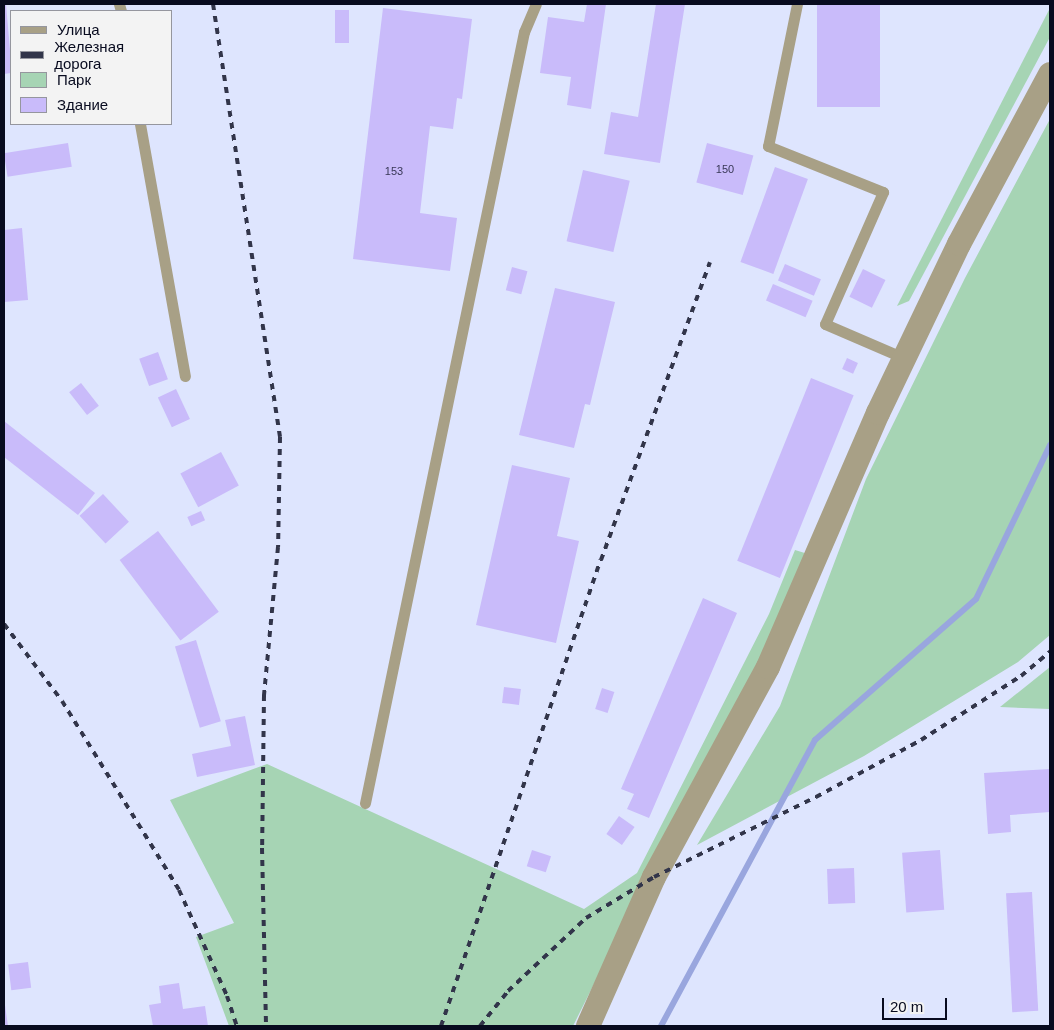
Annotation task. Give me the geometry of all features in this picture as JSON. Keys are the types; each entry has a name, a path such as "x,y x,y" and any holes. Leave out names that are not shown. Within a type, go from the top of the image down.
{"street":[{"path":"588,1026 654,877 768,667 878,413 959,244 1050,74"}],"lane":[{"path":"365,803 524,32 536,4"},
{"path":"797,4 768,146 883,192 825,324 904,358"},
{"path":"140,125 185,376"}],"green space":[{"path":"1050,8 1050,37 909,301 897,306"},
{"path":"1050,119 1050,635 1018,662 864,756 697,845 780,706 866,479 965,278"},
{"path":"795,550 808,554 762,668 651,870 573,1026 229,1026 196,937 234,923 170,800 267,764 584,909 637,873 769,614"},
{"path":"1050,667 1050,709 1000,707"}],"building":[{"path":"4,4 6,4 10,73 4,74"},
{"path":"587,4 606,4 591,109 567,105 571,77 540,73 548,17 584,22"},
{"path":"656,4 685,4 660,163 604,154 611,112 638,117"},
{"path":"817,4 880,4 880,107 817,107"},
{"path":"383,8 472,19 462,99 457,98 453,129 430,126 420,213 457,218 450,271 353,259"},
{"path":"335,10 349,10 349,43 335,43"},
{"path":"68,143 72,167 8,177 4,153"},
{"path":"707,143 753,155 743,195 696,183"},
{"path":"775,167 808,179 773,274 740,262"},
{"path":"583,170 630,181 613,252 567,241"},
{"path":"22,228 28,300 4,302 4,230"},
{"path":"785,264 821,279 814,296 778,281"},
{"path":"512,267 527,271 521,294 506,290"},
{"path":"863,269 885,280 872,308 849,297"},
{"path":"773,284 813,301 806,317 766,301"},
{"path":"555,288 615,302 590,405 585,404 574,448 519,435"},
{"path":"158,352 168,379 149,386 139,359"},
{"path":"847,358 858,363 853,374 842,369"},
{"path":"811,378 854,395 780,578 737,561"},
{"path":"81,383 99,406 87,415 69,392"},
{"path":"176,389 190,419 172,427 158,397"},
{"path":"4,421 95,493 78,515 4,457"},
{"path":"221,452 239,486 198,507 180,474"},
{"path":"512,465 570,478 557,536 579,541 556,643 476,625"},
{"path":"103,494 129,522 106,544 80,516"},
{"path":"201,511 205,520 191,526 187,517"},
{"path":"158,531 219,612 180,641 120,560"},
{"path":"703,598 737,613 649,818 627,809 634,794 621,789"},
{"path":"196,640 221,721 200,728 175,646"},
{"path":"504,687 521,689 519,705 502,703"},
{"path":"602,688 614,692 608,713 595,709"},
{"path":"245,716 255,765 197,777 192,754 231,746 225,720"},
{"path":"1050,769 1050,812 1010,815 1011,832 988,834 984,773"},
{"path":"619,816 635,827 622,845 606,834"},
{"path":"532,850 551,856 546,872 527,866"},
{"path":"940,850 944,910 906,913 902,853"},
{"path":"854,868 855,903 828,904 827,869"},
{"path":"1032,892 1038,1011 1012,1012 1006,893"},
{"path":"28,962 31,988 11,990 8,964"},
{"path":"179,983 183,1009 205,1006 208,1026 153,1026 149,1005 161,1003 159,986"},
{"path":"5,1005 8,1026 4,1026"}],"waterway":[{"path":"661,1026 815,740 976,599 1050,445"}],"railway":[{"path":"213,4 280,437 278,547 264,695 262,848 266,1026"},
{"path":"441,1026 601,560 710,262"},
{"path":"4,624 62,701 179,890 227,996 237,1026"},
{"path":"480,1026 508,991 586,918 654,877 816,797 921,740 1021,676 1050,652"}]}
